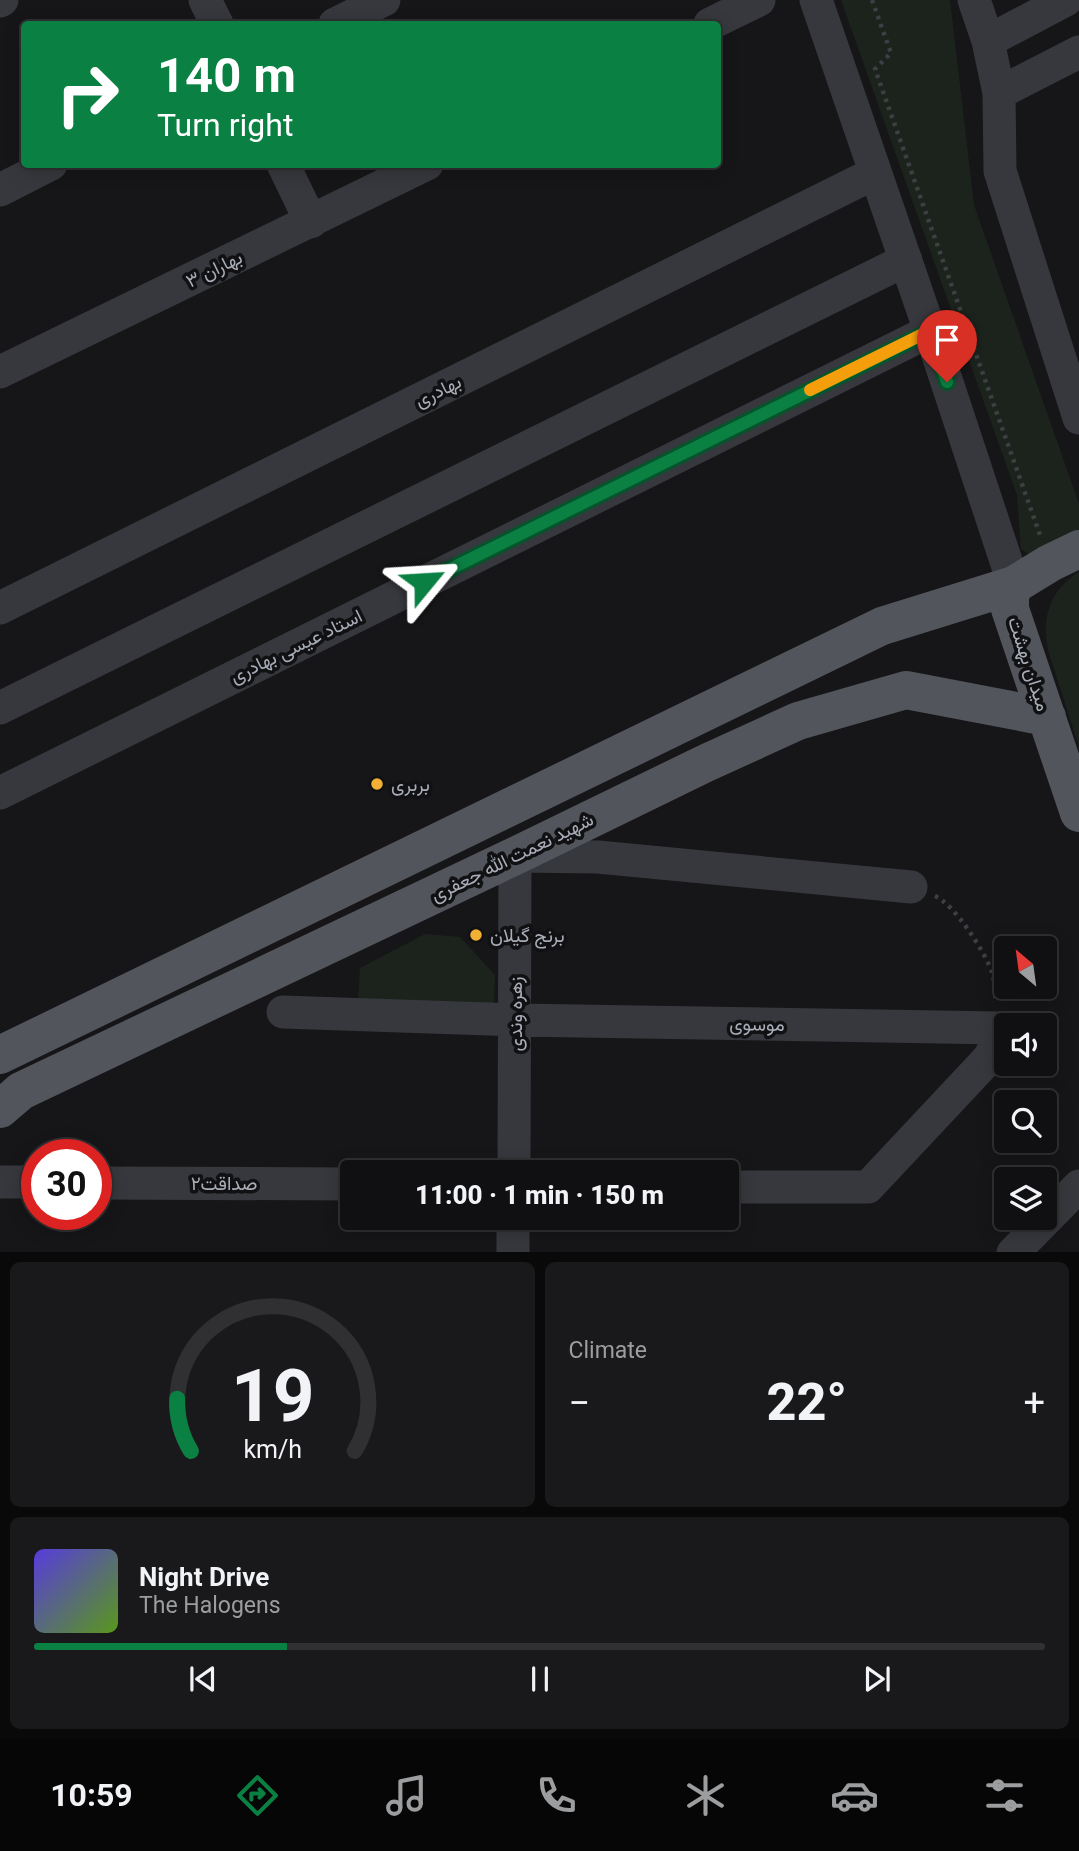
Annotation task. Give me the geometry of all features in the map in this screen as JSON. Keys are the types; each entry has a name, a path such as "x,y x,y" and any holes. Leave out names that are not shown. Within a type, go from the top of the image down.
{"main road":[{"path":"0,1055 883,626 1014,585 1065,556"},
{"name":"میدان بهشت","path":"1014,585 1010,596 1010,609 1079,813"},
{"name":"شهید نعمت الله جعفری","path":"0,1109 21,1091 797,721 906,690 1047,717"}],"street":[{"path":"205,0 216,21"},
{"path":"341,21 384,0"},
{"path":"716,21 759,0"},
{"path":"816,0 1014,585"},
{"path":"974,0 988,41 999,93 1000,171 1079,418"},
{"path":"988,41 1066,0"},
{"path":"999,93 1079,52"},
{"path":"0,190 43,168"},
{"path":"285,168 311,222"},
{"name":"بهاران ۳","path":"0,372 419,168"},
{"name":"بهادری","path":"0,608 875,173"},
{"path":"0,708 906,260"},
{"name":"استاد عیسی بهادری","path":"0,793 930,331"},
{"path":"516,856 598,857 911,887"},
{"name":"زهره وندی","path":"514,1160 516,856"},
{"name":"موسوی","path":"283,1012 514,1020 994,1028"},
{"path":"739,1187 868,1187 989,1058 994,1049"},
{"path":"0,1182 21,1182"},
{"name":"صداقت۲","path":"112,1182 340,1184"},
{"path":"1013,1252 1079,1186"},
{"path":"513,1230 513,1252"}],"path":[{"path":"872,0 891,54 875,69 1065,556"},
{"path":"911,887 940,899 959,917 992,972 997,1013"}],"shaded area":[{"path":"841,0 950,0 974,205 1079,504 1079,532 1032,556 1021,549 1017,495"},
{"path":"1079,572 1079,747 1048,650 1046,627 1054,596"},
{"path":"425,934 460,937 495,975 494,1004 358,1002 360,968"}],"slow traffic":[{"path":"810,390 921,335"}],"place":[{"name":"بربری","path":"377,784"},
{"name":"برنج گیلان","path":"476,935"}],"route":[{"path":"424,582 930,331 947,382"}]}
